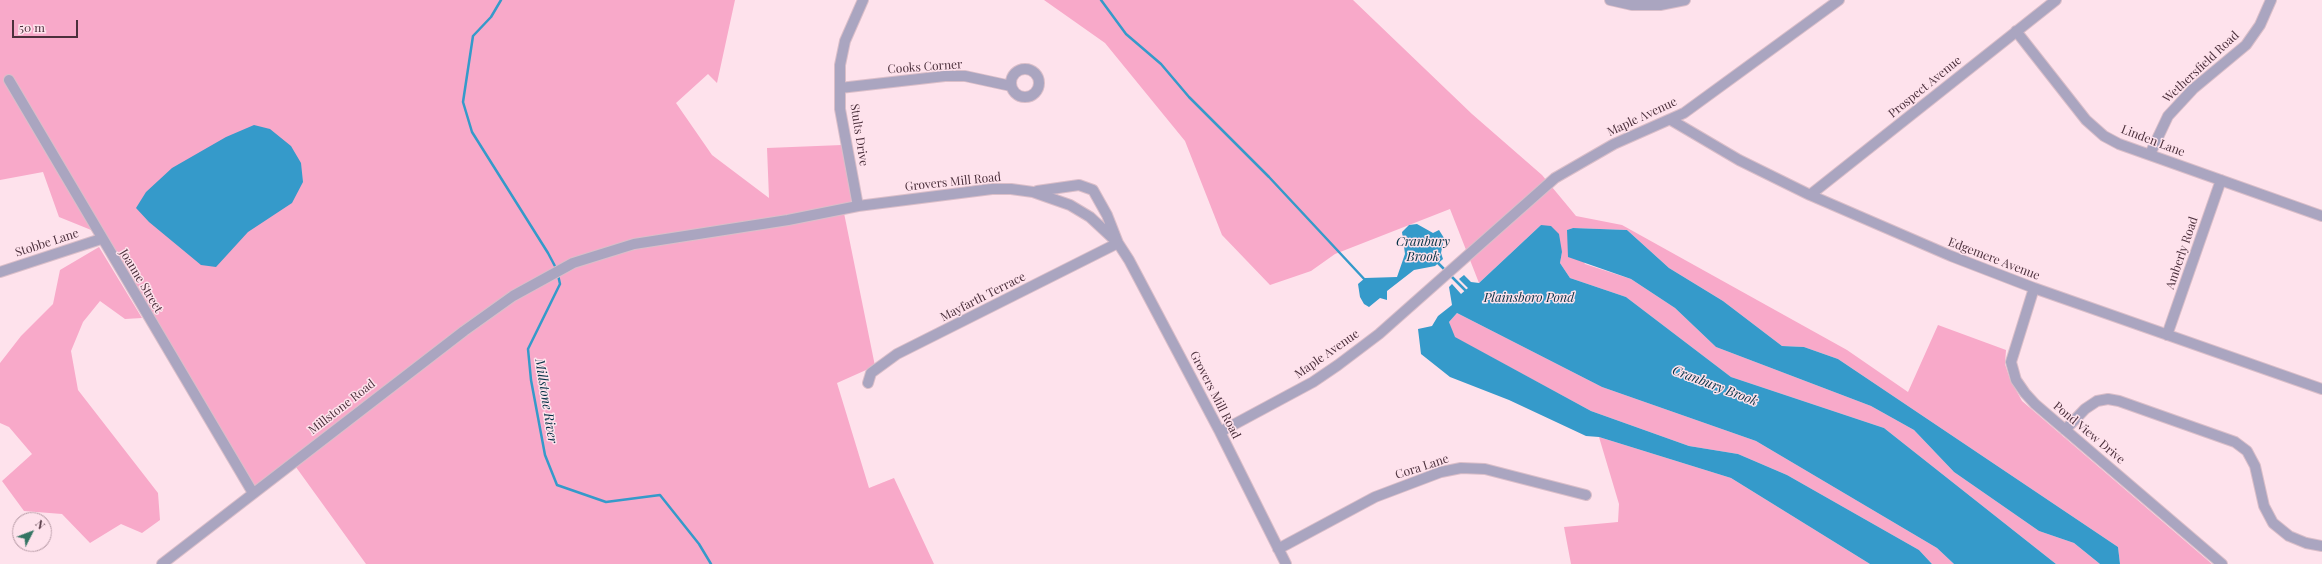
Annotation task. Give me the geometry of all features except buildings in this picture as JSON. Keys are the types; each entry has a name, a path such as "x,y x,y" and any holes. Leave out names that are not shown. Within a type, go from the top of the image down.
{"street":[{"name":"Stults Drive","path":"858,206 840,109 840,65 845,41 863,0"},
{"path":"1610,0 1632,5 1660,5 1685,0"},
{"name":"Maple Avenue","path":"1220,432 1313,382 1379,334 1555,178 1614,144 1671,120 1717,90 1839,0"},
{"name":"Prospect Avenue","path":"1810,195 2056,0"},
{"name":"Wethersfield Road","path":"2150,154 2168,116 2175,106 2246,45 2260,25 2271,0"},
{"name":"Linden Lane","path":"2016,31 2086,120 2104,136 2119,144 2322,216"},
{"name":"Cooks Corner","path":"840,88 965,76 1011,86"},
{"name":"Joanne Street","path":"9,80 253,493"},
{"name":"Edgemere Avenue","path":"1671,120 1723,152 1810,195 1951,256 2034,288 2322,389"},
{"name":"Amberly Road","path":"2167,335 2221,180"},
{"path":"1033,192 1079,185 1086,186 1093,190 1108,216 1118,243"},
{"name":"Grovers Mill Road","path":"543,278 573,263 634,244 788,220 858,206 992,189 1033,192 1070,205 1090,217 1118,243 1129,260 1220,432 1286,564"},
{"name":"Stobbe Lane","path":"0,272 102,239"},
{"name":"Mayfarth Terrace","path":"868,384 871,373 897,354 1118,243"},
{"name":"Millstone Road","path":"162,564 464,331 543,278"},
{"name":"Pond View Drive","path":"2034,288 2011,362 2016,380 2025,393 2065,430 2222,564"},
{"path":"2065,430 2085,409 2098,401 2108,400 2119,401 2235,442 2247,451 2255,466 2264,506 2273,523 2289,536 2306,544 2322,546"},
{"name":"Cora Lane","path":"1278,549 1375,497 1441,472 1461,468 1485,469 1586,495"}],"shaded area":[{"path":"0,0 735,0 717,83 708,74 676,103 712,155 769,198 767,148 842,145 855,212 844,213 875,366 837,383 869,488 894,478 934,564 366,564 293,463 255,492 106,236 59,217 43,172 0,180"},
{"path":"1044,0 1353,0 1472,114 1542,175 1576,216 1622,225 1847,350 1908,392 1938,325 2006,350 2005,364 2010,379 2022,401 2212,564 2120,564 2118,547 1838,359 1804,347 1782,346 1723,301 1669,268 1627,230 1573,228 1567,230 1585,264 1631,279 1675,308 1716,347 1871,406 1914,430 1954,472 2039,531 2074,543 2100,564 2056,564 1884,428 1731,377 1626,297 1570,278 1560,263 1562,252 1541,225 1479,283 1450,209 1335,254 1311,271 1270,285 1222,235 1185,141 1105,43"},
{"path":"99,247 142,318 125,319 100,301 83,322 71,351 78,390 158,493 160,520 142,533 121,524 90,543 62,514 52,512 24,511 2,481 32,454 9,427 0,423 0,363 21,336 53,304 60,270"},
{"path":"1457,313 1602,387 1756,441 1937,548 1954,564 1932,564 1919,550 1787,475 1738,454 1689,446 1591,411 1454,337 1449,322"},
{"path":"1599,437 1731,478 1870,564 1571,564 1564,527 1618,522 1619,504"}],"water":[{"path":"254,125 270,129 291,146 301,163 303,182 292,203 248,232 216,267 201,265 149,222 136,208 146,192 172,168 226,137"},
{"name":"Cranbury Brook","path":"1417,224 1433,233 1439,230 1444,238 1441,253 1443,259 1435,266 1414,270 1387,291 1387,300 1380,298 1369,307 1364,304 1360,297 1358,284 1365,278 1397,277 1405,254 1402,232 1409,225"},
{"name":"Plainsboro Pond","path":"1541,225 1551,226 1559,234 1562,252 1560,263 1570,278 1626,297 1731,377 1884,428 2056,564 1954,564 1937,548 1756,441 1602,387 1457,313 1449,322 1455,337 1591,411 1689,446 1738,454 1787,475 1919,550 1932,564 1870,564 1731,478 1599,437 1586,436 1509,400 1450,377 1421,354 1418,329 1432,326 1438,316 1452,305 1449,287 1452,284 1461,294 1468,288 1459,279 1464,275 1471,282 1479,283"},
{"name":"Plainsboro Pond","path":"1573,228 1627,230 1669,268 1723,301 1782,346 1804,347 1838,359 2118,547 2120,564 2100,564 2074,543 2039,531 1954,472 1914,430 1871,406 1716,347 1675,308 1631,279 1568,257 1567,230"}],"waterway":[{"name":"Millstone River","path":"501,0 491,17 473,36 463,102 472,132 548,253 557,270"},
{"name":"Cranbury Brook","path":"1101,0 1126,34 1161,64 1189,97 1269,177 1366,281"},
{"name":"Cranbury Brook","path":"1437,262 1446,271"},
{"name":"Cranbury Brook","path":"1449,274 1467,292"},
{"name":"Millstone River","path":"558,275 560,284 528,349 531,380 545,455 557,485 606,502 660,495 699,544 711,564"}]}
